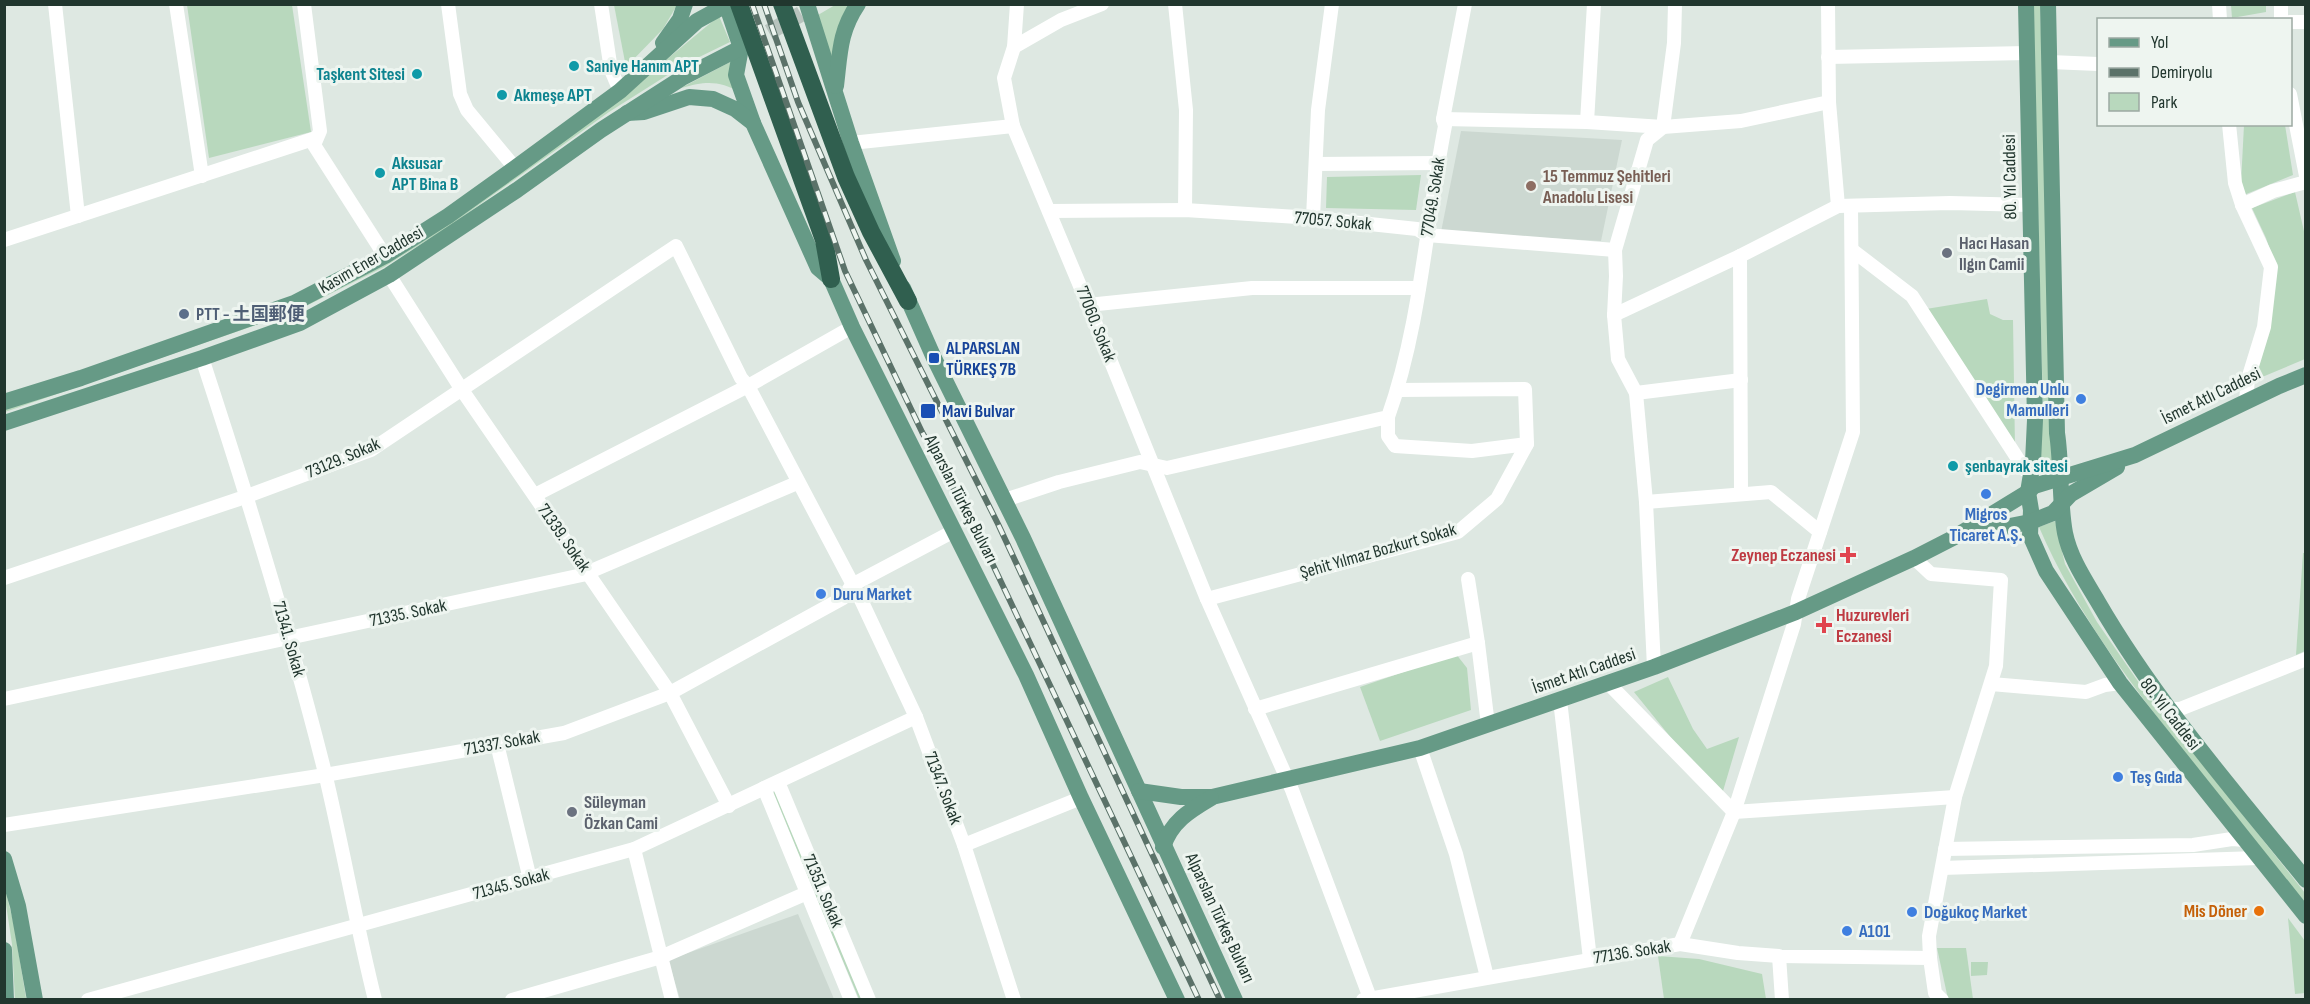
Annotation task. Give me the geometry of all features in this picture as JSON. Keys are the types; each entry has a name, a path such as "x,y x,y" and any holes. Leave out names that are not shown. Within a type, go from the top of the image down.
{"highway":[{"name":"Alparslan Türkeş Bulvarı","path":"782,4 846,177 871,232 908,301"},
{"name":"Alparslan Türkeş Bulvarı","path":"730,5 824,240 831,279"}],"main road":[{"path":"620,91 665,41 680,19 685,4"},
{"path":"836,93 842,38 847,20 858,4"},
{"name":"80. Yıl Caddesi","path":"2026,4 2035,420 2032,472 2028,492 2031,510 2030,535 2046,572 2121,683 2306,916"},
{"path":"2048,4 2057,433 2062,478"},
{"path":"620,91 697,21 730,5 745,46 736,75 753,123 818,268 831,279"},
{"name":"Alparslan Türkeş Bulvarı","path":"809,8 851,143 908,301 1005,500 1235,999"},
{"name":"Kasım Ener Caddesi","path":"4,423 300,323 389,275 627,113 682,78 745,46"},
{"name":"Kasım Ener Caddesi","path":"4,402 294,303 385,256 448,216 620,91"},
{"path":"627,113 644,112 689,97 713,99 735,109 753,123"},
{"name":"Alparslan Türkeş Bulvarı","path":"831,279 852,327 1026,675 1081,798 1177,999"},
{"name":"İsmet Atlı Caddesi","path":"1953,538 2030,522 2053,513 2071,494 2101,478 2135,455 2246,401 2306,375"},
{"name":"İsmet Atlı Caddesi","path":"1212,797 1420,748 1654,667 1796,612 1914,558 1953,538 2028,492 2034,486 2135,455"},
{"name":"80. Yıl Caddesi","path":"2062,478 2064,531 2073,558 2112,626 2170,710 2306,880"},
{"path":"1138,791 1181,797 1212,797"},
{"path":"1163,847 1182,815 1212,797"},
{"path":"4,859 18,906 35,999"},
{"path":"4,950 6,999"}],"street":[{"path":"55,4 78,216"},
{"path":"176,4 202,176"},
{"path":"304,4 320,131 314,145 385,256"},
{"path":"448,4 460,94 467,110 515,168"},
{"path":"601,4 611,70 620,91"},
{"name":"77060. Sokak","path":"1017,4 1014,47 1004,78 1013,126 1207,599 1287,781 1366,999"},
{"path":"1014,47 1061,20 1102,4"},
{"path":"1175,4 1186,110 1185,210"},
{"path":"1313,218 1318,110 1332,4"},
{"name":"77049. Sokak","path":"1388,417 1398,390 1419,288 1445,126 1443,119 1465,4"},
{"path":"1587,122 1594,4"},
{"path":"1654,667 1646,502 1636,393 1618,359 1614,315 1615,250 1647,140 1663,127 1674,43 1675,4"},
{"path":"1680,944 1734,812 1794,624 1798,599 1853,432 1852,250 1829,102 1828,4"},
{"path":"1828,57 2027,52"},
{"path":"2050,62 2097,64"},
{"path":"1443,119 1587,122 1663,127 1741,121 1829,102"},
{"path":"2292,104 2305,168"},
{"path":"851,143 1013,126"},
{"path":"2229,126 2235,183 2242,205 2271,267 2264,327 2248,379 2246,401"},
{"path":"4,240 316,138"},
{"path":"1316,164 1438,163"},
{"path":"2242,205 2273,191 2306,182"},
{"path":"1614,315 1845,206 2030,205"},
{"name":"77057. Sokak","path":"1049,211 1185,210 1313,218 1417,229 1427,235 1615,250"},
{"name":"71347. Sokak","path":"676,246 741,378 748,386 852,585 916,717 964,844 1014,999"},
{"name":"73129. Sokak","path":"4,578 245,496 371,450 676,246"},
{"path":"1852,250 1912,296 2025,470 2032,472"},
{"path":"1740,256 1741,494"},
{"name":"71339. Sokak","path":"389,275 462,390 670,693 729,806"},
{"path":"1088,305 1252,288 1419,288"},
{"path":"535,495 748,386 852,327"},
{"name":"71341. Sokak","path":"202,358 290,638 325,775 375,999"},
{"path":"1636,393 1741,380"},
{"path":"1005,500 1059,482 1130,464 1140,462 1167,468 1388,417 1388,436 1395,446 1472,452 1527,444 1525,389 1398,390"},
{"name":"Şehit Yılmaz Bozkurt Sokak","path":"1207,599 1458,532 1497,499 1527,444"},
{"name":"71335. Sokak","path":"4,699 589,573 797,483"},
{"path":"1646,502 1771,492 1820,532"},
{"name":"71337. Sokak","path":"4,825 325,775 564,733 670,693 843,598 852,585 954,531"},
{"path":"1914,558 1931,574 2001,580 1996,666 1955,797 1929,936 1930,958 1937,997"},
{"path":"1468,579 1488,725"},
{"path":"1255,710 1478,643"},
{"path":"2170,710 2180,709 2306,659"},
{"path":"1608,683 1734,812 1955,797"},
{"path":"1991,684 2086,692 2105,685 2121,683"},
{"path":"1560,700 1590,959"},
{"name":"71345. Sokak","path":"88,999 634,849 916,717"},
{"path":"497,744 530,879"},
{"path":"1420,748 1456,854 1487,977"},
{"name":"71351. Sokak","path":"778,782 868,999"},
{"name":"71351. Sokak","path":"764,789 851,999"},
{"path":"964,844 1081,798"},
{"path":"1945,849 2193,845 2232,839 2245,840"},
{"path":"634,849 672,999"},
{"path":"1942,868 2258,858"},
{"path":"512,999 662,957 807,893"},
{"name":"77136. Sokak","path":"1366,999 1680,944 1738,953 1779,956 1930,958"},
{"path":"1779,956 1782,999"}],"shaded area":[{"name":"15 Temmuz Şehitleri Anadolu Lisesi","path":"1461,131 1622,140 1601,241 1441,232"},
{"path":"798,914 834,999 680,999 668,960"}],"green space":[{"path":"187,5 292,5 311,132 209,158"},
{"path":"614,5 677,5 663,29 626,67"},
{"path":"835,5 851,5 833,66 818,15"},
{"path":"2033,5 2040,5 2056,469 2039,475 2043,408"},
{"path":"2231,5 2266,5 2266,12 2232,18"},
{"path":"719,16 730,42 685,64 609,112 448,227 384,267 296,311 5,412 4,408 295,308 625,94"},
{"path":"734,60 742,93 712,83 681,88"},
{"path":"2244,126 2285,126 2293,175 2244,195 2241,183"},
{"path":"1421,175 1416,210 1326,208 1327,177"},
{"path":"2295,192 2306,240 2305,359 2255,380 2276,269 2266,238 2252,208"},
{"path":"1987,299 1990,314 2003,320 2013,320 2015,448 1926,309"},
{"path":"2055,521 2065,564 2097,622 2146,693 2305,893 2305,904 2148,705 2088,619 2054,559 2039,527"},
{"path":"2303,553 2306,553 2305,651 2296,655"},
{"path":"1456,654 1467,668 1471,710 1380,741 1360,687"},
{"path":"1668,677 1693,729 1707,749 1739,737 1723,791 1714,791 1634,692"},
{"path":"775,792 862,999 859,999 772,793"},
{"path":"4,884 14,925 26,998 15,999 12,944"},
{"path":"2288,918 2305,941 2305,993 2295,994"},
{"path":"1937,948 1966,948 1973,999 1948,999"},
{"path":"1658,956 1699,959 1762,974 1766,999 1664,999"},
{"path":"1971,962 1988,962 1987,975 1971,976"}],"tunnel":[{"path":"748,44 801,14"}],"railway":[{"path":"752,4 845,271 922,432 976,529 1199,1000"},
{"path":"764,4 798,102 866,260 998,524 1220,1000"}],"place":[{"name":"Saniye Hanım APT","path":"574,66"},
{"name":"Taşkent Sitesi","path":"417,74"},
{"name":"Akmeşe APT","path":"502,95"},
{"name":"Aksusar APT Bina B","path":"380,173"},
{"name":"15 Temmuz Şehitleri Anadolu Lisesi","path":"1531,186"},
{"name":"Hacı Hasan Ilgın Camii","path":"1947,253"},
{"name":"PTT - 土国郵便","path":"184,314"},
{"name":"ALPARSLAN TÜRKEŞ 7B","path":"934,358"},
{"name":"Degirmen Unlu Mamulleri","path":"2081,399"},
{"name":"Mavi Bulvar","path":"928,411"},
{"name":"şenbayrak sitesi","path":"1953,466"},
{"name":"Migros Ticaret A.Ş.","path":"1986,494"},
{"name":"Zeynep Eczanesi","path":"1848,555"},
{"name":"Duru Market","path":"821,594"},
{"name":"Huzurevleri Eczanesi","path":"1824,625"},
{"name":"Teş Gıda","path":"2118,777"},
{"name":"Süleyman Özkan Cami","path":"572,812"},
{"name":"Mis Döner","path":"2259,911"},
{"name":"Doğukoç Market","path":"1912,912"},
{"name":"A101","path":"1847,931"}]}
